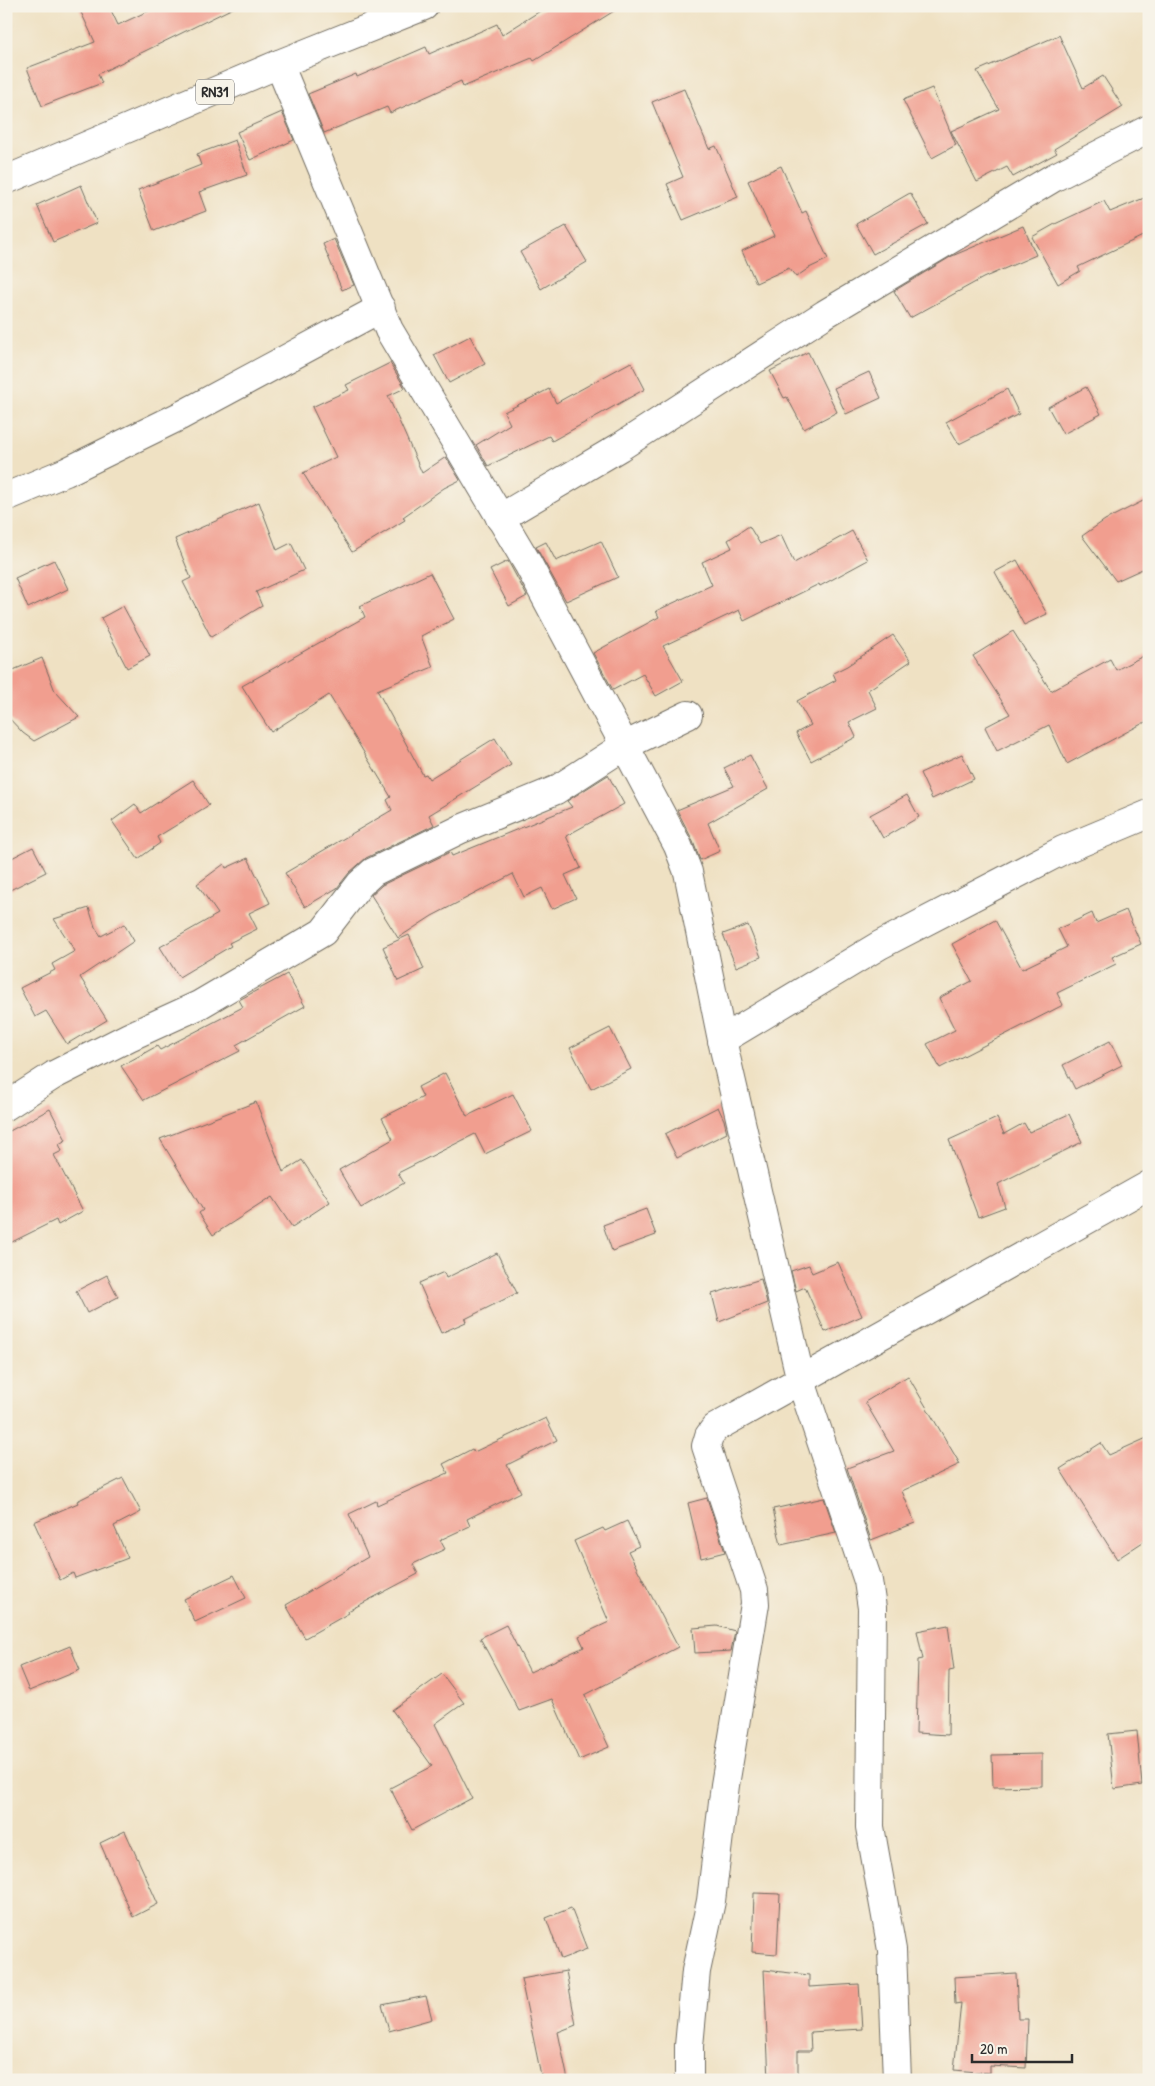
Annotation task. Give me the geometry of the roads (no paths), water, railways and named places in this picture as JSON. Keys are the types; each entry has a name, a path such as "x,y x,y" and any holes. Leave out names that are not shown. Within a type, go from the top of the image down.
{"street":[{"name":"RN31","path":"6,180 280,64 424,6"},
{"path":"280,64 389,330 528,564 678,846 688,872 722,1040 801,1381 868,1581 872,1608 870,1827 892,1950 897,2080"},
{"path":"500,518 620,448 825,314 1053,178 1149,130"},
{"path":"6,497 66,472 180,416 381,308"},
{"path":"6,1106 54,1076 129,1037 199,1005 323,932 360,884 373,872 461,829 556,790 624,746 688,715"},
{"path":"722,1040 880,945 1063,850 1149,814"},
{"path":"690,2080 689,2046 696,1971 711,1901 725,1785 755,1604 754,1590 706,1446 709,1436 715,1428 1149,1185"}]}
